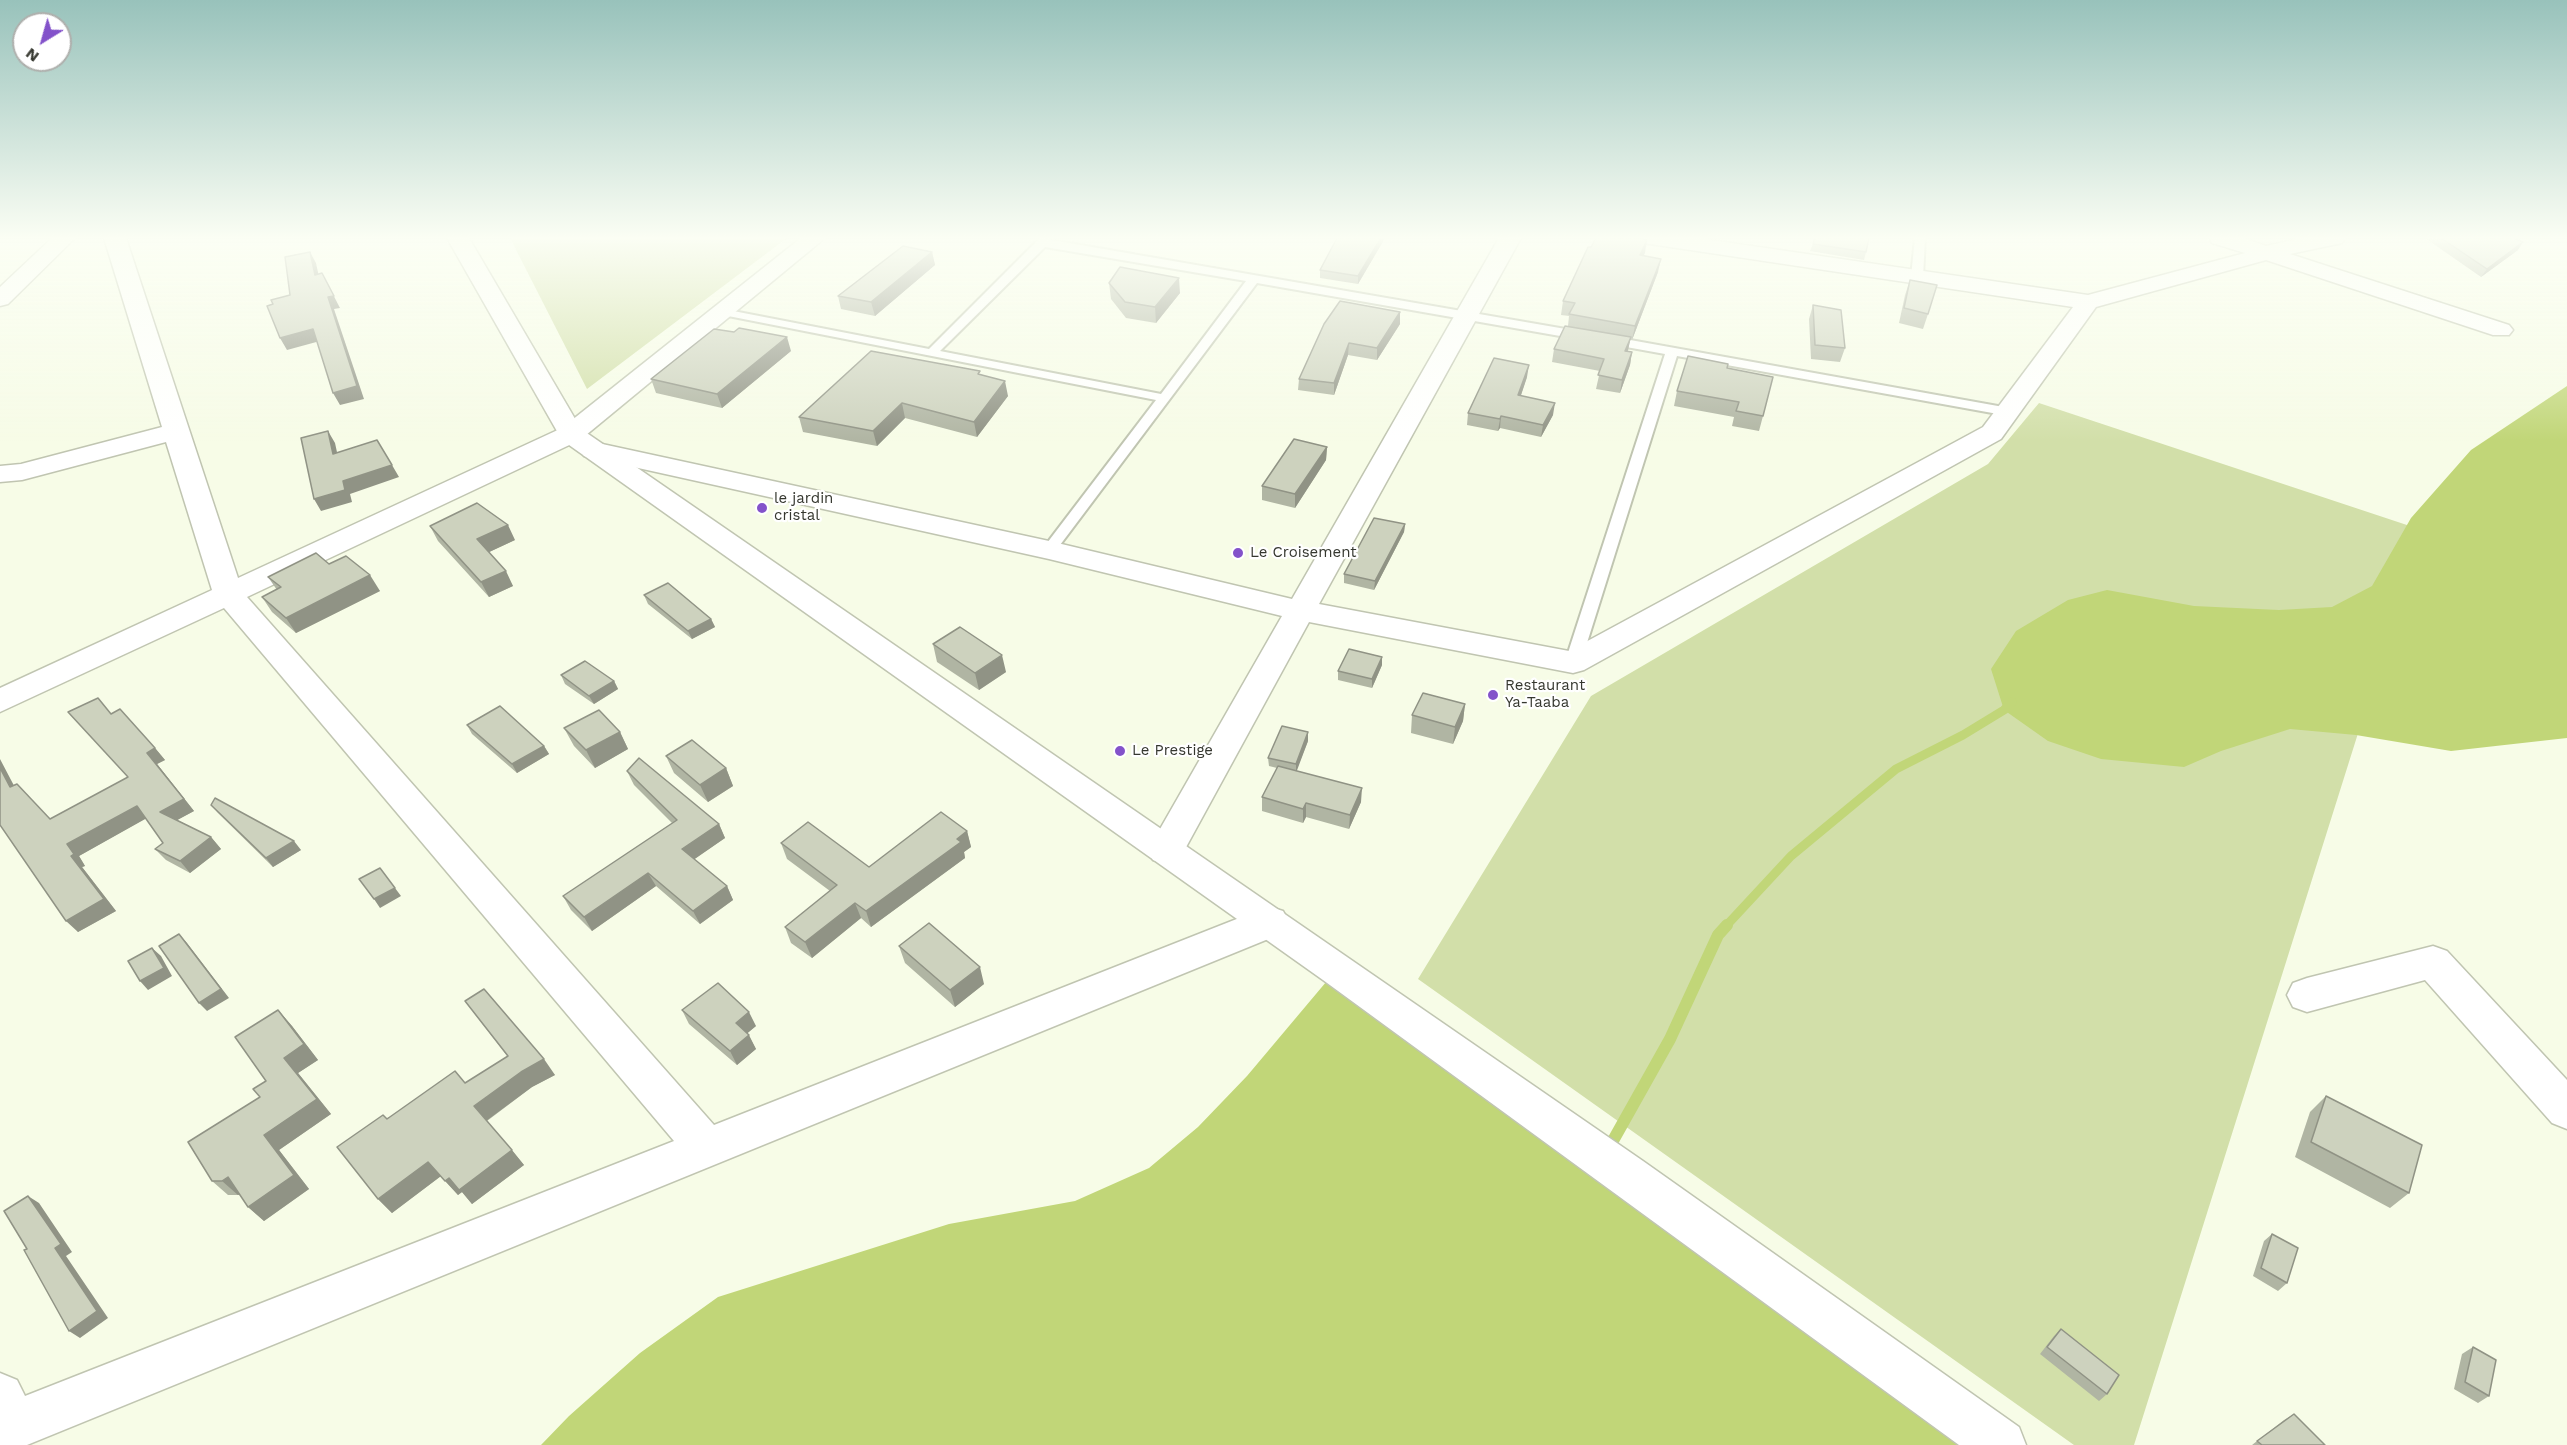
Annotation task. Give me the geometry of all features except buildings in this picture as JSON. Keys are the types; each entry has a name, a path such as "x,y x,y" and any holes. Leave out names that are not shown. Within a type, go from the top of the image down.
{"street":[{"path":"136,305 228,594 707,1148"},
{"path":"499,305 582,442 1628,1175 2001,1445"},
{"path":"0,701 228,594 582,442 731,305"},
{"path":"1166,850 1472,305"},
{"path":"582,442 1301,611 1573,662 1992,433 2086,305"},
{"path":"2425,305 2501,330"},
{"path":"0,474 22,472 176,431"},
{"path":"4,1418 707,1148 1270,922"},
{"path":"2307,995 2433,962 2567,1110"}],"lane":[{"path":"930,354 979,305"},
{"path":"1048,550 1234,305"},
{"path":"1410,305 2009,412"},
{"path":"723,312 1163,398"},
{"path":"1573,662 1672,352"}],"shaded area":[{"path":"544,305 698,305 587,389"},
{"path":"2567,386 2567,738 2451,751 2356,735 2290,729 2221,751 2184,767 2101,759 2048,741 2004,710 1991,669 2016,631 2068,600 2107,590 2194,606 2279,610 2332,607 2372,586 2411,518 2471,450"},
{"path":"2039,403 2422,530 2134,1445 2074,1445 1418,979 1591,696 1988,464"},
{"path":"1337,969 1961,1445 541,1445 569,1416 640,1353 718,1297 949,1224 1075,1201 1149,1168 1198,1127 1247,1076"}],"waterway":[{"path":"1726,926 1791,856 1896,769 1963,735 2004,710 2012,702"},
{"path":"1610,1146 1670,1039 1718,935 1727,925"}],"place":[{"name":"le jardin cristal","path":"762,508"},
{"name":"Le Croisement","path":"1238,553"},
{"name":"Restaurant Ya-Taaba","path":"1493,695"},
{"name":"Le Prestige","path":"1120,751"}]}
